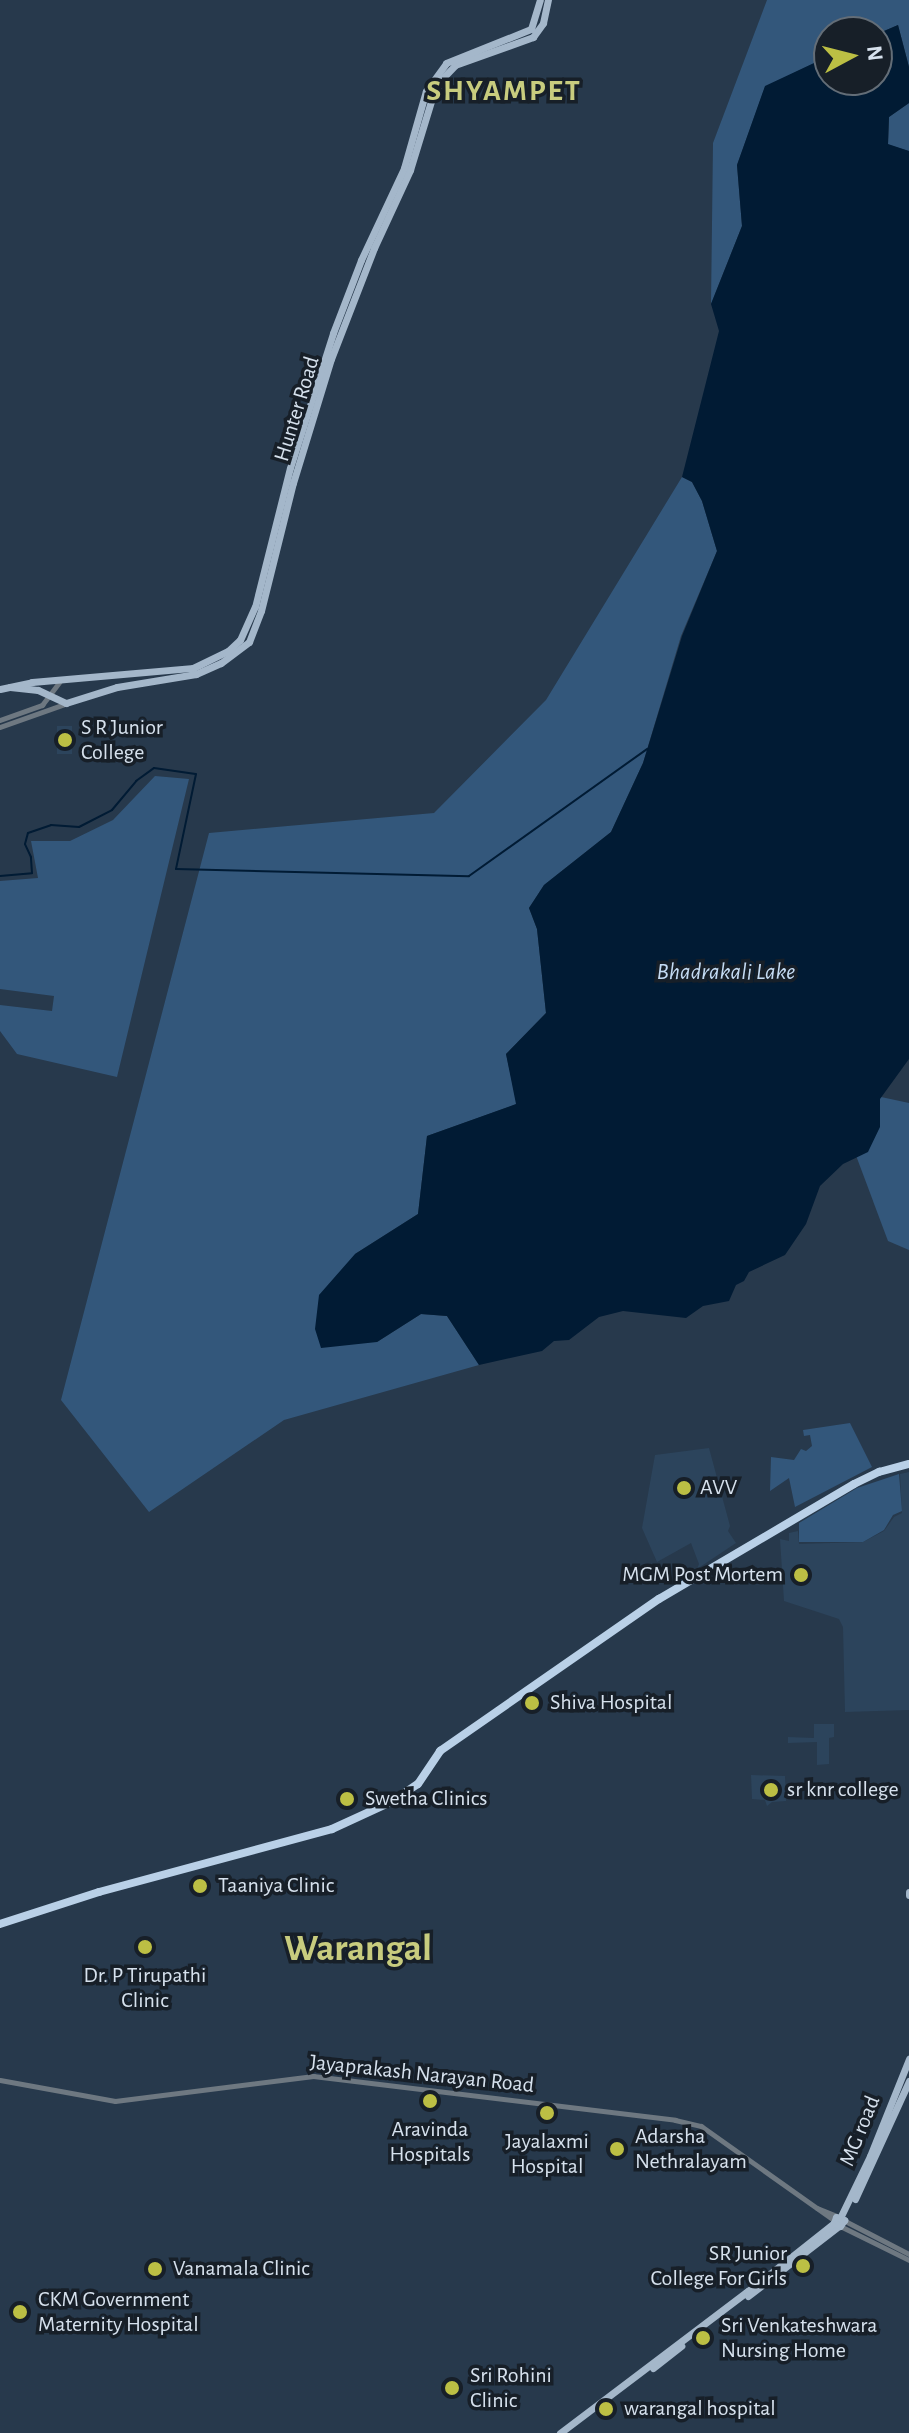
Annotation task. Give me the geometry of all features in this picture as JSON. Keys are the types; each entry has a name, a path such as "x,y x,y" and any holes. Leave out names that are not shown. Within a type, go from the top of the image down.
{"highway":[{"path":"0,1924 65,1902 262,1851 332,1829 391,1802 418,1784 436,1756 450,1743 661,1597 872,1474 909,1464"}],"main road":[{"name":"Hunter Road","path":"66,703 97,693 196,674 221,663 249,642 261,611 286,510 327,371 404,168 421,102 432,77 446,63 531,29 540,0"},
{"name":"Hunter Road","path":"0,689 193,668 228,651 240,640 255,607 309,406 347,294 410,170 431,95 442,76 463,62 533,37 543,23 548,0"},
{"path":"94,678 97,693"},
{"path":"10,687 51,695 66,703"},
{"name":"MG road","path":"839,2221 870,2156 909,2059"},
{"name":"MG road","path":"839,2221 874,2164 909,2081"},
{"path":"560,2433 839,2221"},
{"path":"568,2433 839,2221"}],"street":[{"path":"0,720 42,705 61,680"},
{"name":"Hunter Road","path":"0,727 66,703"},
{"name":"Jayaprakash Narayan Road","path":"0,2080 115,2101 313,2076 675,2120 701,2126 816,2208 909,2257"}],"shaded area":[{"path":"767,0 909,0 909,67 898,25 893,27 893,16 813,16 813,64 765,87 737,165 742,226 711,304 713,143"},
{"path":"909,103 909,151 888,145 889,117"},
{"path":"682,477 692,482 702,501 717,551 681,636 643,763 611,832 544,885 529,908 537,929 546,1013 506,1054 517,1104 427,1136 418,1214 355,1254 377,1342 421,1314 447,1316 479,1365 284,1420 149,1512 61,1400 209,833 434,813 546,700"},
{"name":"S R Junior College","path":"57,726 72,726 72,754 57,754"},
{"path":"155,776 189,779 117,1077 17,1054 0,1031 0,1005 52,1011 54,996 0,989 0,881 38,878 31,841 70,841 113,820"},
{"path":"830,1086 909,1103 909,1250 888,1241"},
{"path":"850,1423 872,1467 795,1507 789,1478 770,1491 771,1457 794,1460 801,1449 806,1451 812,1446 810,1435 804,1436 803,1430"},
{"name":"AVV","path":"709,1448 730,1526 728,1531 736,1543 697,1569 699,1564 691,1543 657,1562 642,1528 655,1455"},
{"path":"909,1472 909,1710 845,1712 843,1627 839,1619 784,1601 780,1539 789,1541 789,1533 798,1531 799,1544 863,1542 884,1531 894,1517 902,1513 900,1474"},
{"path":"899,1474 902,1511 893,1515 884,1530 863,1542 799,1542 799,1523 857,1488"},
{"path":"814,1724 834,1724 834,1737 829,1738 829,1764 817,1765 817,1742 788,1743 788,1737 814,1738"},
{"path":"751,1775 785,1776 786,1801 772,1802 767,1806 765,1800 752,1799"}],"water":[{"name":"Bhadrakali Lake","path":"898,25 909,67 909,103 889,117 888,144 909,151 909,1059 880,1099 880,1127 868,1152 843,1164 820,1186 806,1224 785,1255 749,1272 744,1281 736,1285 729,1301 703,1306 686,1318 623,1311 599,1317 569,1340 554,1341 542,1351 479,1365 447,1316 421,1314 377,1342 321,1348 315,1329 319,1295 355,1254 418,1214 427,1136 516,1104 506,1054 546,1013 537,929 529,908 544,885 611,832 643,763 682,636 717,551 702,501 692,482 682,477 719,331 711,304 742,226 737,165 765,86 813,64 813,96 893,96 893,27"}],"waterway":[{"path":"0,876 32,873 31,857 25,844 28,833 51,825 79,827 112,810 136,781 154,768 196,774 176,869 469,876 647,749"}],"place":[{"name":"S R Junior College","path":"65,740"},
{"name":"AVV","path":"684,1488"},
{"name":"MGM Post Mortem","path":"801,1575"},
{"name":"Shiva Hospital","path":"532,1703"},
{"name":"sr knr college","path":"771,1790"},
{"name":"Swetha Clinics","path":"347,1799"},
{"name":"Taaniya Clinic","path":"200,1886"},
{"name":"Dr. P Tirupathi Clinic","path":"145,1947"},
{"name":"Aravinda Hospitals","path":"430,2101"},
{"name":"Jayalaxmi Hospital","path":"547,2113"},
{"name":"Adarsha Nethralayam","path":"617,2149"},
{"name":"SR Junior College For Girls","path":"803,2266"},
{"name":"Vanamala Clinic","path":"155,2269"},
{"name":"CKM Government Maternity Hospital","path":"20,2312"},
{"name":"Sri Venkateshwara Nursing Home","path":"703,2338"},
{"name":"Sri Rohini Clinic","path":"452,2388"},
{"name":"warangal hospital","path":"606,2409"}],"district":[{"name":"SHYAMPET","path":"504,91"},
{"name":"Warangal","path":"358,1950"}]}
